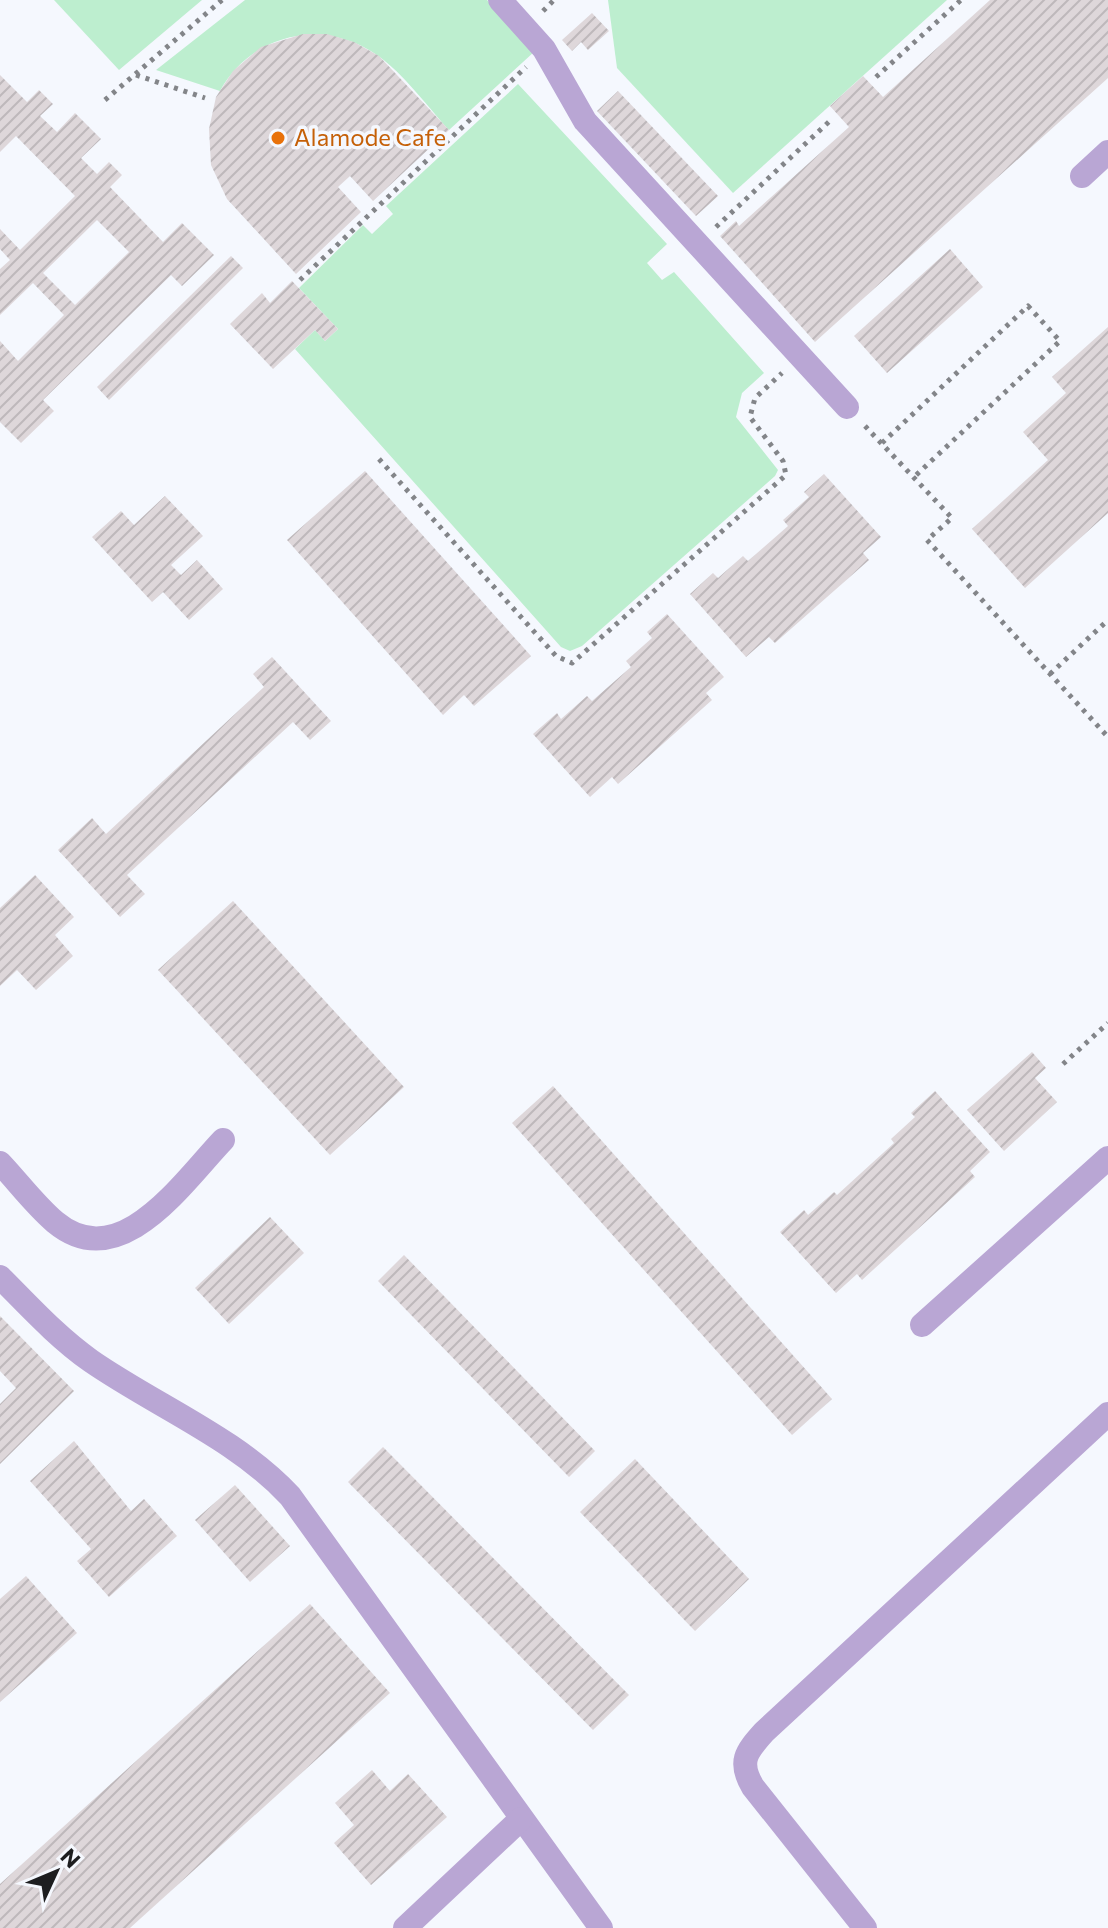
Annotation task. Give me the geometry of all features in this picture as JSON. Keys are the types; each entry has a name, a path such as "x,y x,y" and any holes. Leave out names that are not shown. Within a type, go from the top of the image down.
{"street":[{"path":"500,0 544,49 585,121 847,407"},
{"path":"1082,176 1108,152"},
{"path":"0,1163 57,1223 79,1235 101,1240 128,1233 144,1221 223,1140"},
{"path":"922,1325 1108,1158"},
{"path":"0,1277 55,1331 90,1360 273,1477 310,1521 601,1928"},
{"path":"865,1928 753,1787 743,1770 743,1757 764,1732 1108,1414"},
{"path":"405,1928 521,1819"}],"path":[{"path":"105,100 222,0"},
{"path":"876,77 961,0"},
{"path":"300,280 544,49"},
{"path":"135,75 205,98"},
{"path":"698,243 833,118"},
{"path":"882,443 1028,306 1060,341 914,477"},
{"path":"379,459 556,656 572,663 782,481 787,468 753,423 751,405 800,356"},
{"path":"847,407 952,518 927,540 1108,737"},
{"path":"1050,674 1108,620"},
{"path":"1063,1064 1108,1023"}],"green space":[{"path":"54,0 202,0 119,70"},
{"path":"245,0 487,0 534,52 449,130 387,63 356,44 334,37 290,37 270,44 250,56 234,71 220,91 156,70"},
{"path":"608,0 947,0 733,193 617,68"},
{"path":"518,84 667,244 647,263 662,280 674,272 764,373 742,393 736,417 778,470 775,476 582,646 570,651 561,647 295,349 315,330 325,341 338,329 299,288 363,225 372,234 393,214 386,206"}],"building":[{"path":"990,0 1108,0 1108,78 815,342 720,236 736,221 739,226 849,127 830,106 863,76 883,97"},
{"path":"592,13 609,31 588,50 581,42 572,51 562,40"},
{"name":"Alamode Cafe","path":"303,34 327,34 354,42 379,56 449,130 373,201 350,176 338,187 361,212 296,274 227,199 211,165 209,129 216,97 233,71 261,47"},
{"path":"0,75 27,102 39,90 53,104 40,116 57,132 75,113 101,139 81,158 97,174 109,162 122,175 110,187 163,242 182,223 214,255 182,286 171,275 43,400 54,411 21,443 0,422 0,341 18,361 64,315 33,283 0,315 0,269 10,260 0,249 0,229 20,250 75,196 16,136 0,152","holes":["97,220 129,252 75,305 43,273"]},
{"path":"618,91 718,196 696,216 597,111"},
{"path":"950,249 983,287 887,373 854,336"},
{"path":"231,256 243,268 109,400 97,387"},
{"path":"292,281 338,329 325,341 315,330 273,369 230,324 262,293 270,303"},
{"path":"1108,327 1108,513 1025,588 972,529 1048,460 1023,432 1066,393 1052,377"},
{"path":"365,471 531,656 474,706 464,695 443,715 287,540"},
{"path":"824,474 881,537 863,553 869,560 775,643 769,637 746,657 690,594 713,573 718,578 743,556 748,561 788,526 783,520 809,497 804,492"},
{"path":"165,496 203,536 171,565 181,575 197,560 223,589 189,620 163,592 152,602 92,537 121,511 134,525"},
{"path":"667,614 724,677 706,693 712,700 618,784 612,777 590,797 533,734 557,713 561,719 587,696 592,701 631,667 626,661 652,638 647,632"},
{"path":"272,657 331,721 310,740 293,722 127,875 145,894 120,917 58,850 92,818 106,834 264,687 253,674"},
{"path":"35,875 74,917 55,935 73,956 36,990 17,970 0,986 0,908"},
{"path":"233,901 404,1087 330,1155 158,970"},
{"path":"1032,1052 1046,1068 1035,1078 1057,1102 1004,1151 967,1110"},
{"path":"553,1086 832,1399 792,1435 512,1123"},
{"path":"935,1091 990,1152 970,1171 975,1177 862,1280 857,1274 836,1293 780,1232 804,1210 808,1215 834,1192 837,1195 894,1143 891,1139 915,1117 911,1113"},
{"path":"270,1217 304,1253 229,1324 195,1288"},
{"path":"404,1255 595,1451 569,1477 378,1281"},
{"path":"0,1316 74,1391 0,1464 0,1404 16,1388 0,1371"},
{"path":"74,1441 131,1511 144,1499 177,1536 109,1597 77,1561 91,1549 30,1481"},
{"path":"383,1447 629,1695 593,1730 348,1482"},
{"path":"635,1459 749,1579 695,1631 580,1512"},
{"path":"235,1485 290,1546 250,1582 195,1520"},
{"path":"26,1576 77,1633 0,1702 0,1599"},
{"path":"310,1604 390,1693 130,1928 0,1928 0,1884"},
{"path":"372,1770 390,1791 408,1774 447,1817 371,1885 334,1843 354,1825 335,1803"}],"place":[{"name":"Alamode Cafe","path":"278,138"}]}
